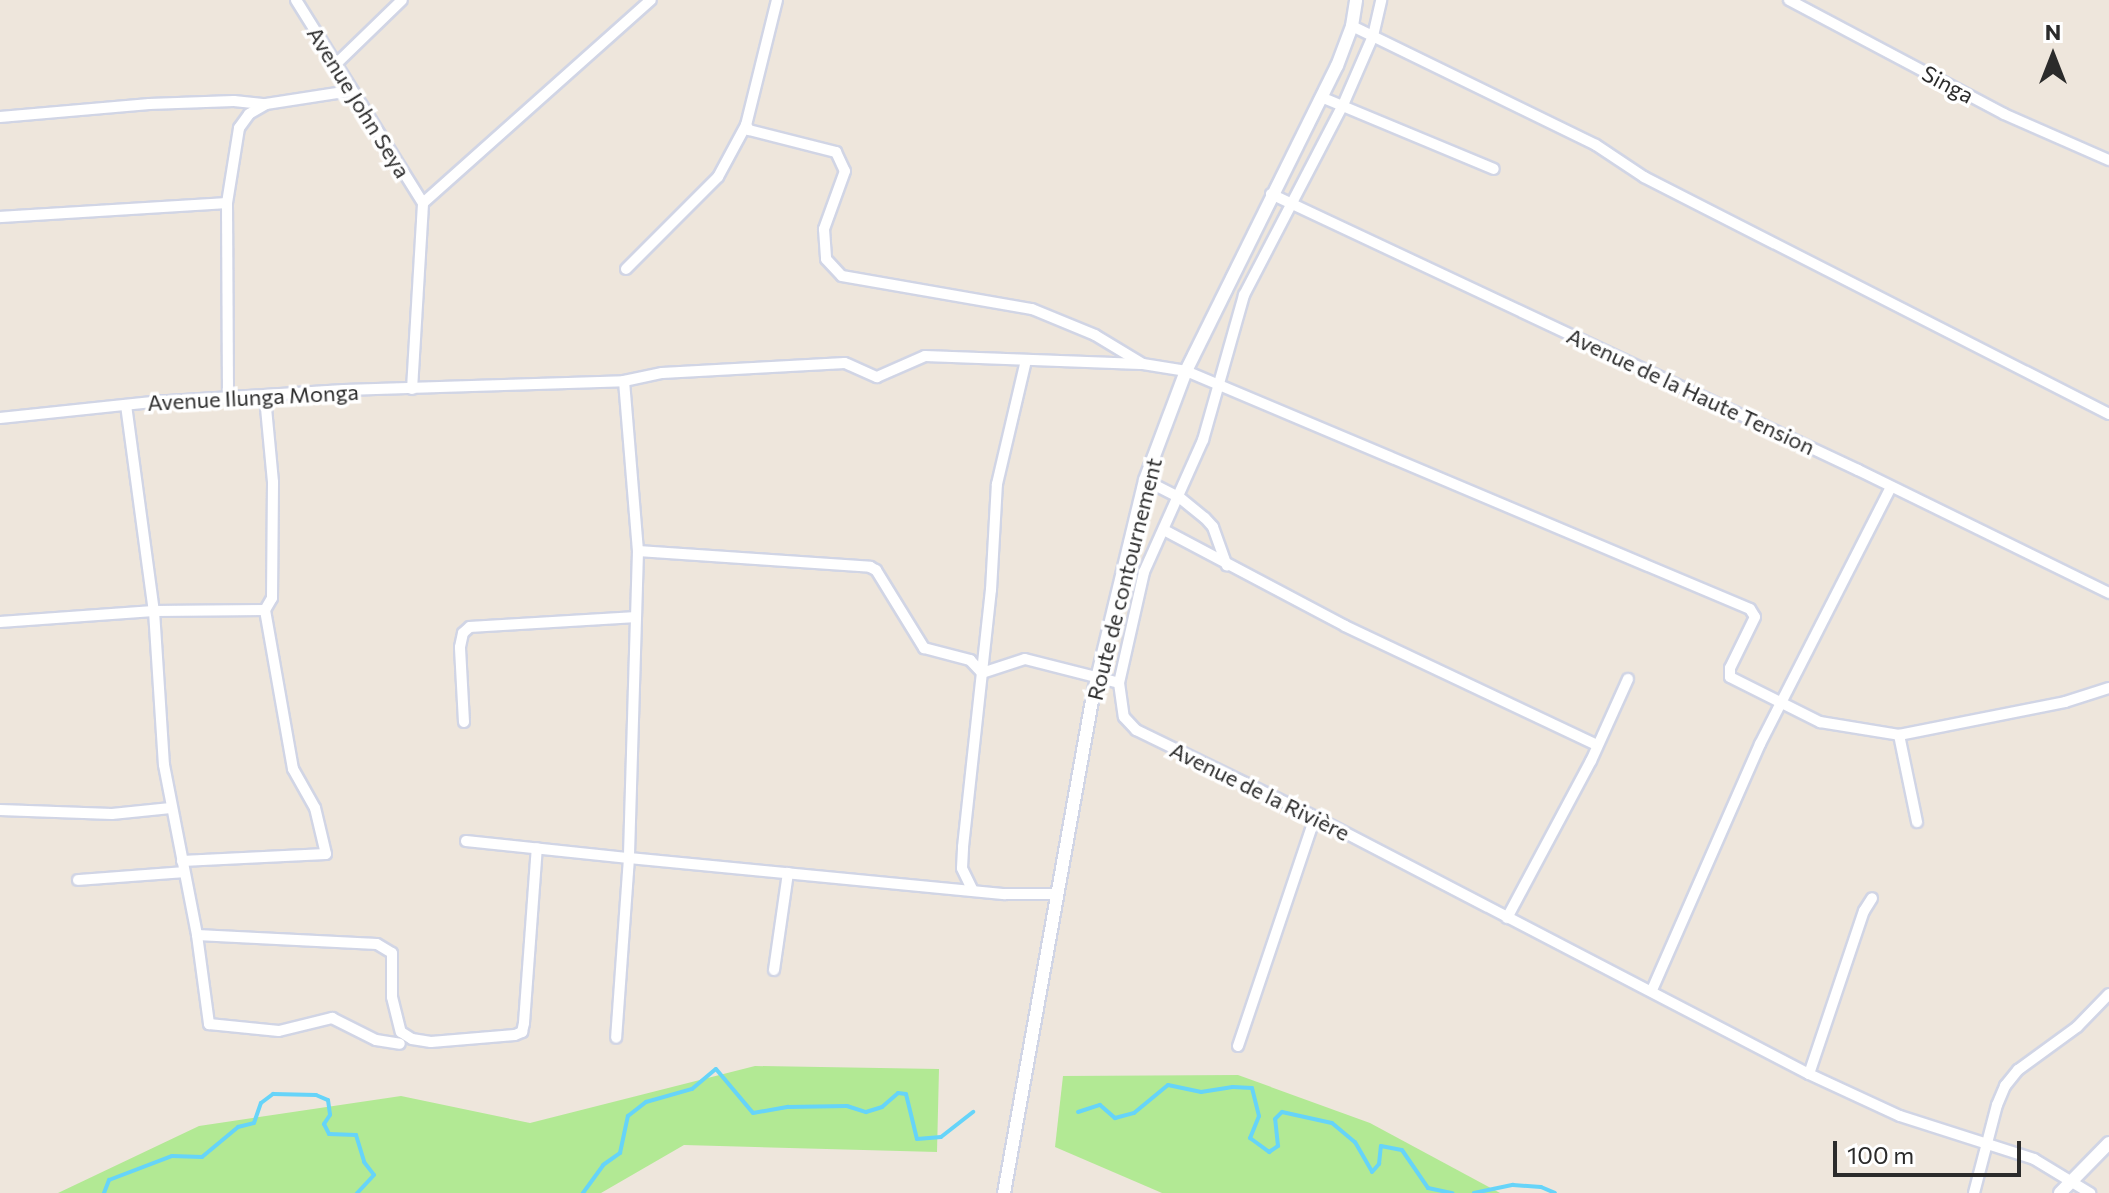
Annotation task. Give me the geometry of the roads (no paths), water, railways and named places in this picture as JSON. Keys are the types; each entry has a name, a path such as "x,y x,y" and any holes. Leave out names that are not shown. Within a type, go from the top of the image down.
{"street":[{"name":"Avenue John Seya","path":"296,0 350,91 423,203"},
{"path":"335,65 402,0"},
{"path":"412,389 423,203 651,0"},
{"path":"626,269 718,177 746,125 777,0"},
{"name":"Route de contournement","path":"1004,1193 1055,894 1097,676 1145,480 1186,371 1321,97 1352,26 1356,0"},
{"path":"982,673 1025,659 1119,683 1144,572 1203,440 1216,384 1244,295 1343,105 1373,36 1381,0"},
{"name":"Singa","path":"1789,0 2004,114 2109,160"},
{"path":"1352,26 1596,145 1657,184 2109,414"},
{"path":"0,117 149,104 234,101 266,104 350,91"},
{"path":"1321,97 1494,169"},
{"path":"228,398 227,203 239,128 249,114 266,104"},
{"path":"746,125 749,130 836,152 845,171 824,229 826,259 842,276 1032,309 1095,335 1143,364 1186,371 1750,609 1755,617 1728,673 1820,722 1899,735 2065,702 2109,688"},
{"name":"Avenue de la Haute Tension","path":"1271,194 2109,593"},
{"path":"0,217 227,203"},
{"name":"Avenue Ilunga Monga","path":"400,1044 376,1040 332,1018 279,1031 209,1024 197,935 164,765 154,611 126,405 624,381 662,373 845,363 877,377 925,356 1143,364"},
{"path":"973,891 962,868 962,857 982,673 997,484 1026,360"},
{"path":"616,1038 629,858 638,551 624,381"},
{"path":"78,880 183,866 326,854 315,808 293,769 265,610 272,598 273,482 265,397"},
{"path":"0,418 126,405"},
{"path":"1145,480 1179,497 1213,527 1227,566"},
{"path":"1652,990 1780,703 1891,487"},
{"path":"1164,530 1227,566 1597,745"},
{"path":"638,551 870,567 876,570 924,648 970,660 982,673"},
{"path":"0,622 154,611 265,610"},
{"path":"464,722 460,647 463,633 470,627 636,617"},
{"path":"1507,918 1628,679"},
{"name":"Avenue de la Rivière","path":"1119,683 1124,717 1136,730 1315,817 1809,1074 1900,1116 2034,1159 2090,1193"},
{"path":"1899,735 1917,822"},
{"path":"0,810 112,814 171,808"},
{"path":"1238,1046 1315,817"},
{"path":"466,841 973,891 1055,894"},
{"path":"197,935 377,944 392,953 392,997 401,1032 412,1039 431,1042 515,1035 522,1032 524,1023 537,848"},
{"path":"774,970 788,873"},
{"path":"1809,1074 1864,911 1872,898"},
{"path":"1974,1193 1997,1105 2018,1070 2077,1027 2109,994"},
{"path":"2060,1193 2109,1143"}],"waterway":[{"path":"583,1193 603,1165 620,1153 628,1116 646,1102 692,1089 716,1069 753,1113 788,1107 847,1106 866,1112 882,1107 898,1093 906,1094 917,1139 941,1137 973,1112"},
{"path":"1078,1112 1100,1105 1115,1118 1134,1113 1168,1085 1201,1092 1233,1087 1252,1088 1259,1116 1250,1138 1269,1152 1278,1146 1275,1119 1282,1112 1332,1123 1355,1142 1372,1172 1379,1164 1381,1146 1402,1150 1428,1188 1452,1193"},
{"path":"104,1193 109,1180 172,1156 202,1157 238,1127 254,1123 261,1103 273,1094 316,1095 328,1100 330,1115 324,1124 329,1134 356,1135 364,1162 374,1175 357,1193"},
{"path":"1474,1193 1513,1185 1541,1187 1555,1193"}]}
